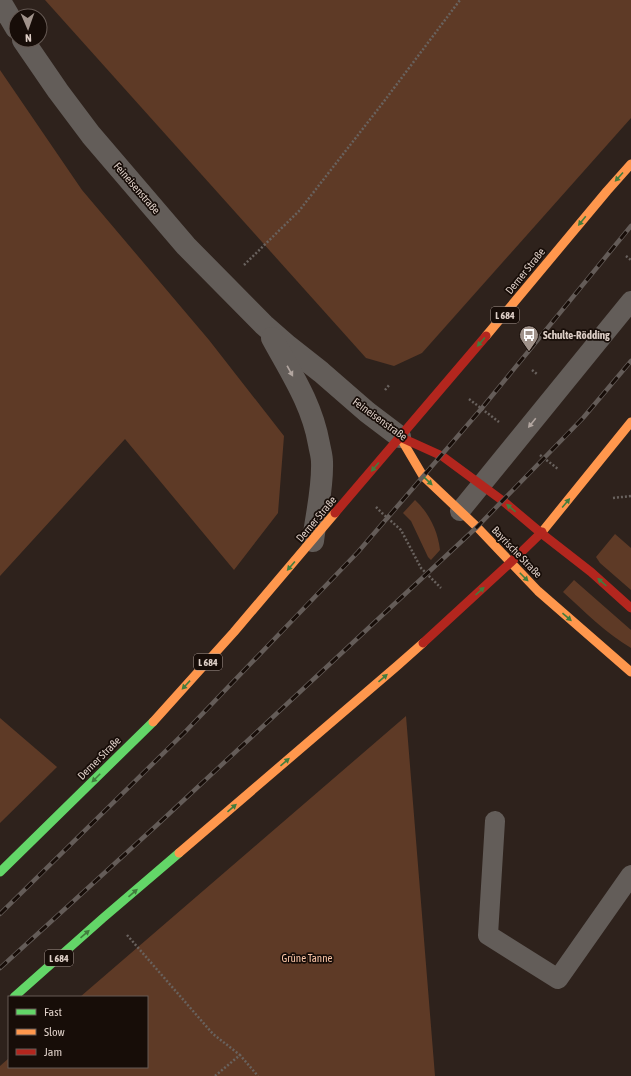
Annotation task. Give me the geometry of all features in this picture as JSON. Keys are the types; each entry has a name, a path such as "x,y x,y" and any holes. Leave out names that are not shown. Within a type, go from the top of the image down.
{"main road":[{"name":"Derner Straße","path":"0,872 154,721 234,632 514,304 631,164"},
{"name":"L 684","path":"15,996 103,918 397,666 510,563 541,533 631,422"},
{"name":"Feineisenstraße","path":"400,437 442,456 503,501 541,533"},
{"name":"Bayrische Straße","path":"400,437 423,476 460,511 538,591 631,672"},
{"path":"541,533 591,572 631,608"}],"street":[{"path":"0,1 8,14"},
{"name":"Feineisenstraße","path":"28,48 91,135 186,246 264,325 367,412 400,437"},
{"name":"Feineisenstraße","path":"264,325 301,391 312,414 316,431 322,462 321,484 312,541"}],"lane":[{"path":"460,511 631,301"},
{"path":"495,821 488,935 558,979 631,875"}],"path":[{"path":"224,284 299,211 460,0"},
{"path":"626,256 631,260"},
{"path":"466,396 500,423"},
{"path":"540,454 561,472"},
{"path":"613,498 631,496"},
{"path":"382,513 401,530 421,568 438,585"},
{"path":"129,937 213,1034 240,1055 258,1076"},
{"path":"215,1076 240,1055"}],"green space":[{"path":"45,0 631,0 631,118 422,353 394,366 366,358"},
{"path":"0,70 82,190 209,340 284,436 278,513 234,570 125,439 0,576"},
{"path":"415,500 429,517 435,529 439,543 440,550 431,560 428,557 411,521 403,513"},
{"path":"615,534 631,548 631,590 600,563 596,557"},
{"path":"574,580 631,630 631,648 604,629 563,592"},
{"name":"Grüne Tanne","path":"406,716 435,1076 0,1076 0,1066 8,1059 8,1068 148,1068 148,996 81,996"},
{"path":"0,718 57,767 0,823"}],"railway":[{"path":"0,914 184,733 358,552 482,408 631,226"},
{"path":"0,968 157,825 477,527 583,418 631,361"}],"traffic: fast":[{"path":"0,872 153,722"},
{"path":"15,996 179,853"}],"traffic: slow":[{"path":"486,336 631,164"},
{"path":"542,532 631,422"},
{"path":"400,437 423,476 477,527 538,591 631,672"},
{"path":"153,722 234,632 335,513"},
{"path":"179,853 423,643"}],"traffic: jam":[{"path":"335,513 486,336"},
{"path":"400,437 442,456 503,501 591,572 631,608"},
{"path":"423,643 542,532"}],"place":[{"name":"Schulte-Rödding","path":"529,352"}]}
